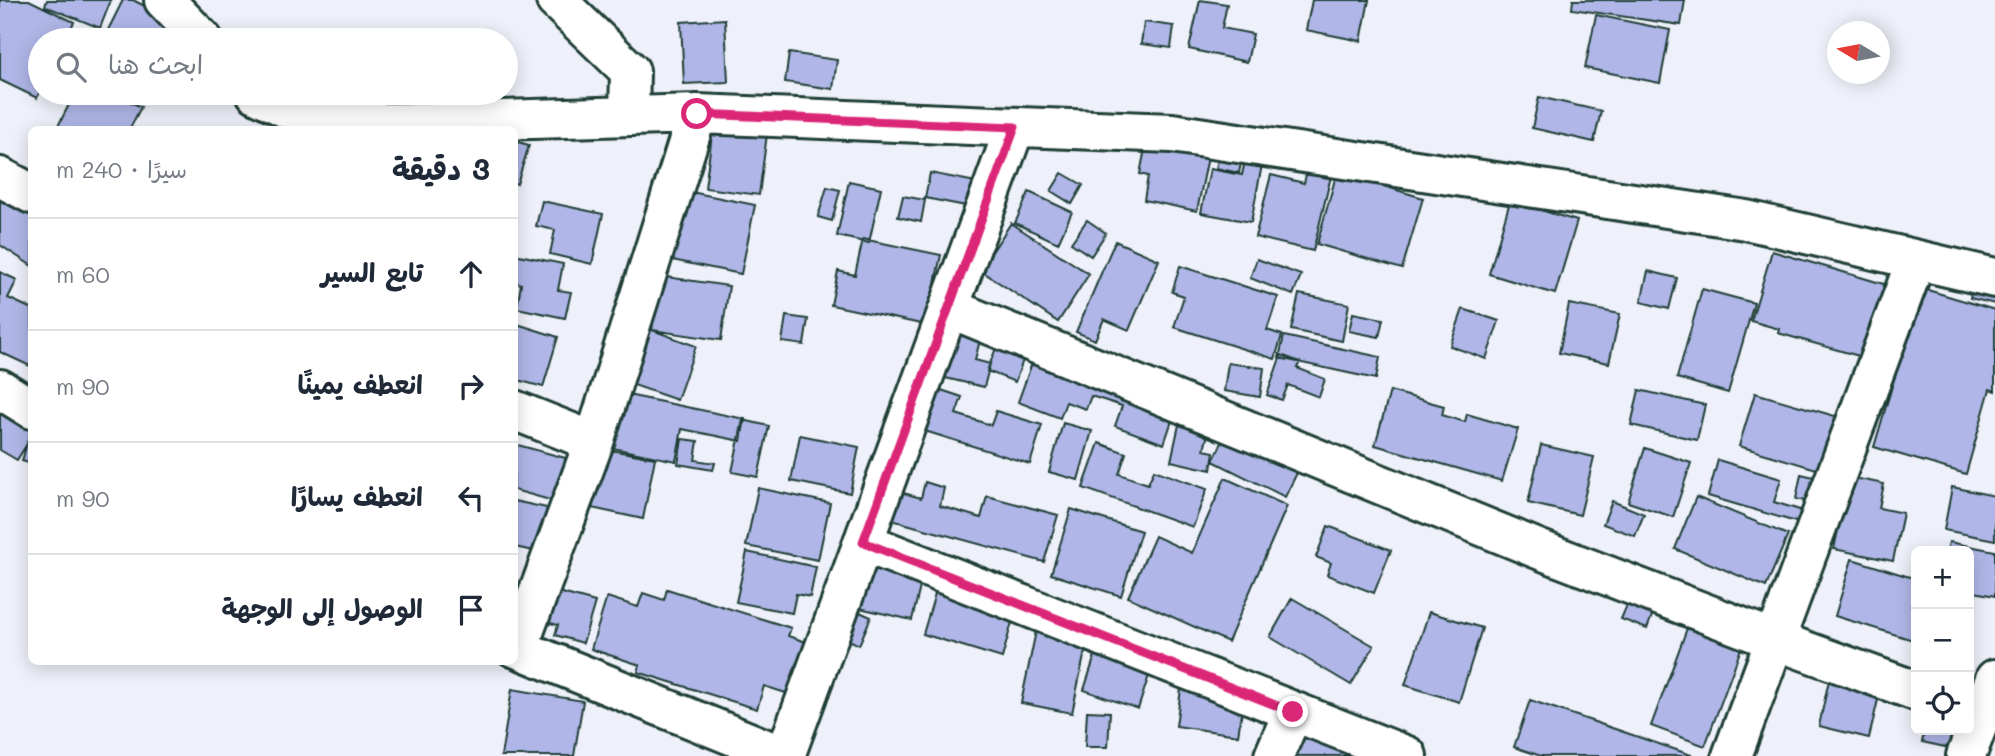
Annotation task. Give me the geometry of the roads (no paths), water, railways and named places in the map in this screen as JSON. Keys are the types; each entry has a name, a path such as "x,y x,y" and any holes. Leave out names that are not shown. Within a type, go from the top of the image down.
{"street":[{"path":"164,0 191,28"},
{"path":"556,0 630,71 629,116"},
{"path":"270,105 289,121 316,123 697,114 1172,133 1746,220 1995,278"},
{"path":"518,642 594,442 697,114"},
{"path":"518,648 784,756 1015,127"},
{"path":"0,177 28,192"},
{"path":"1732,756 1916,260"},
{"path":"949,308 1538,550 1911,689"},
{"path":"0,389 28,406"},
{"path":"518,412 594,442"},
{"path":"863,542 1407,756"},
{"path":"1966,756 1975,713 1995,679"},
{"path":"1274,756 1293,712"}]}
